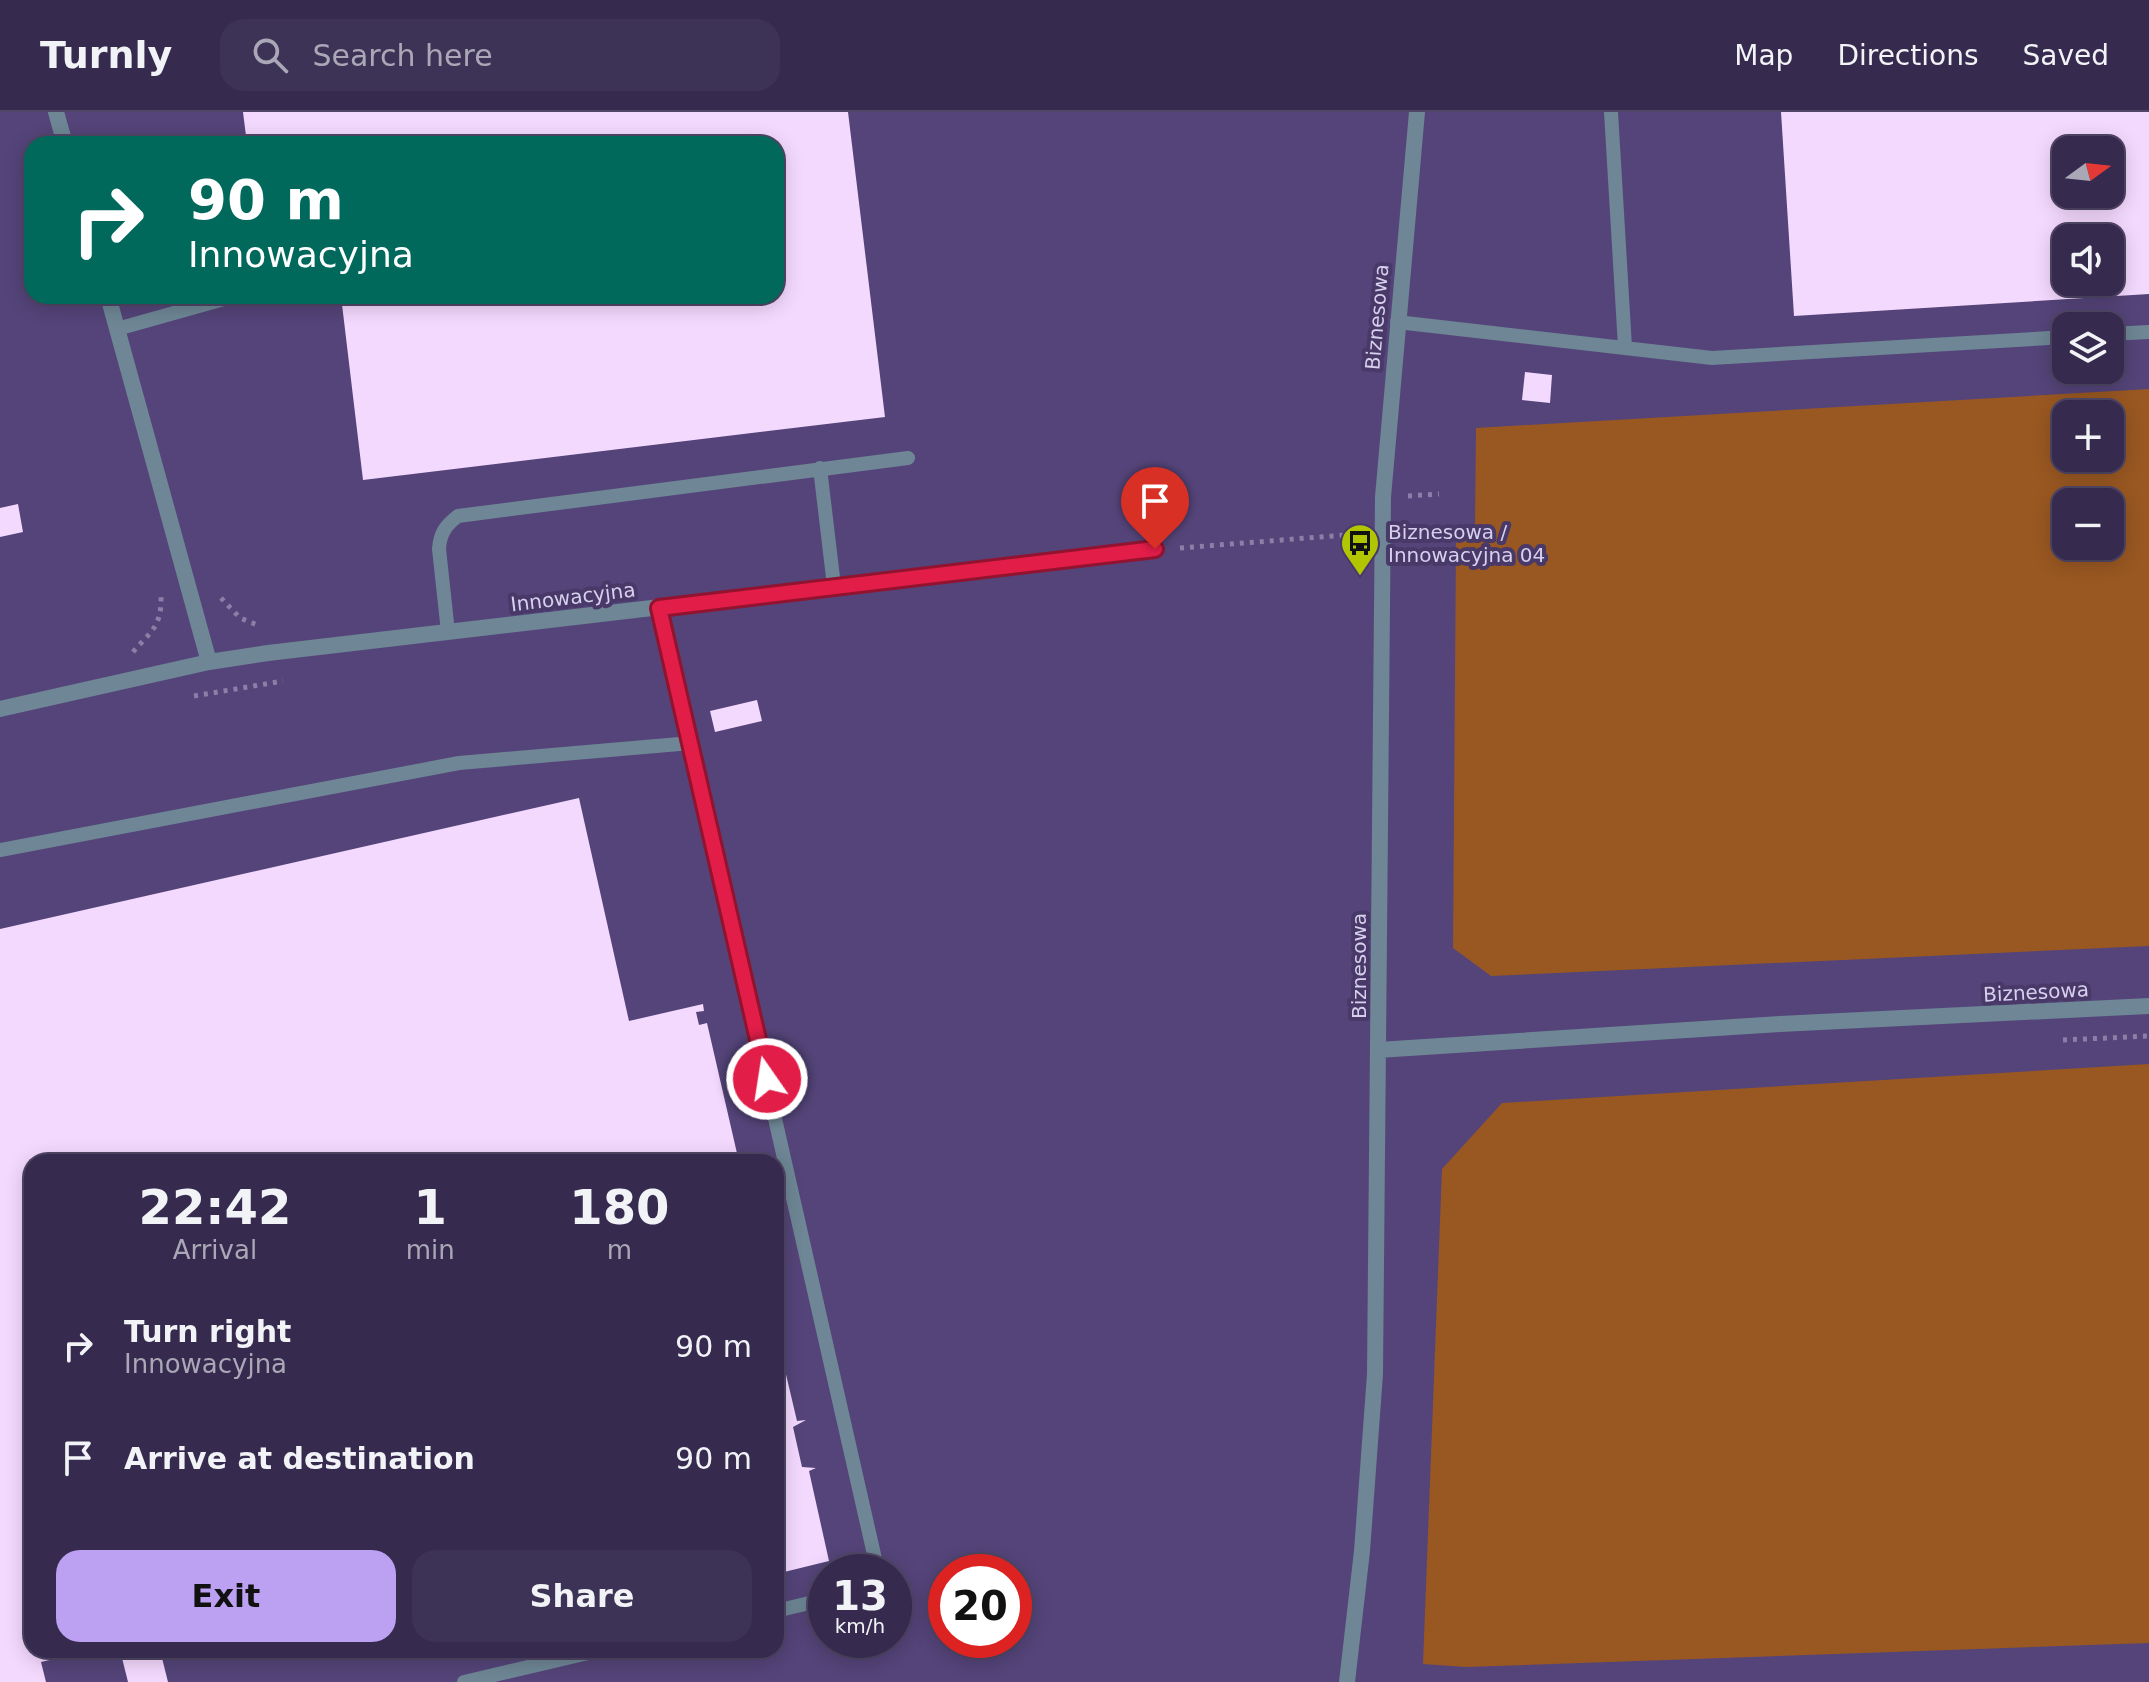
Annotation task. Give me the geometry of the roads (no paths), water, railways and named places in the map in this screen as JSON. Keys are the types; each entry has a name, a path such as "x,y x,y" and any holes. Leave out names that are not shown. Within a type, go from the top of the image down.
{"street":[{"path":"56,112 63,136"},
{"name":"Biznesowa","path":"1417,112 1386,437 1378,1050 1780,1024 2149,1006"},
{"path":"110,304 209,662"},
{"name":"Innowacyjna","path":"0,709 209,662 268,653 1155,549"},
{"path":"1347,1682 1362,1551 1375,1374 1378,1050"}],"lane":[{"path":"1611,112 1625,347"},
{"path":"117,329 206,304"},
{"path":"1397,322 1712,358 2052,338"},
{"path":"2124,333 2149,332"},
{"path":"448,632 440,537 458,516 908,458"},
{"path":"820,468 834,586"},
{"path":"659,608 784,1154"},
{"path":"0,850 459,763 691,743"},
{"path":"784,1155 874,1554"},
{"path":"784,1609 808,1603"},
{"path":"464,1682 567,1658"}],"place":[{"name":"Biznesowa / Innowacyjna 04","path":"1360,577"}]}
